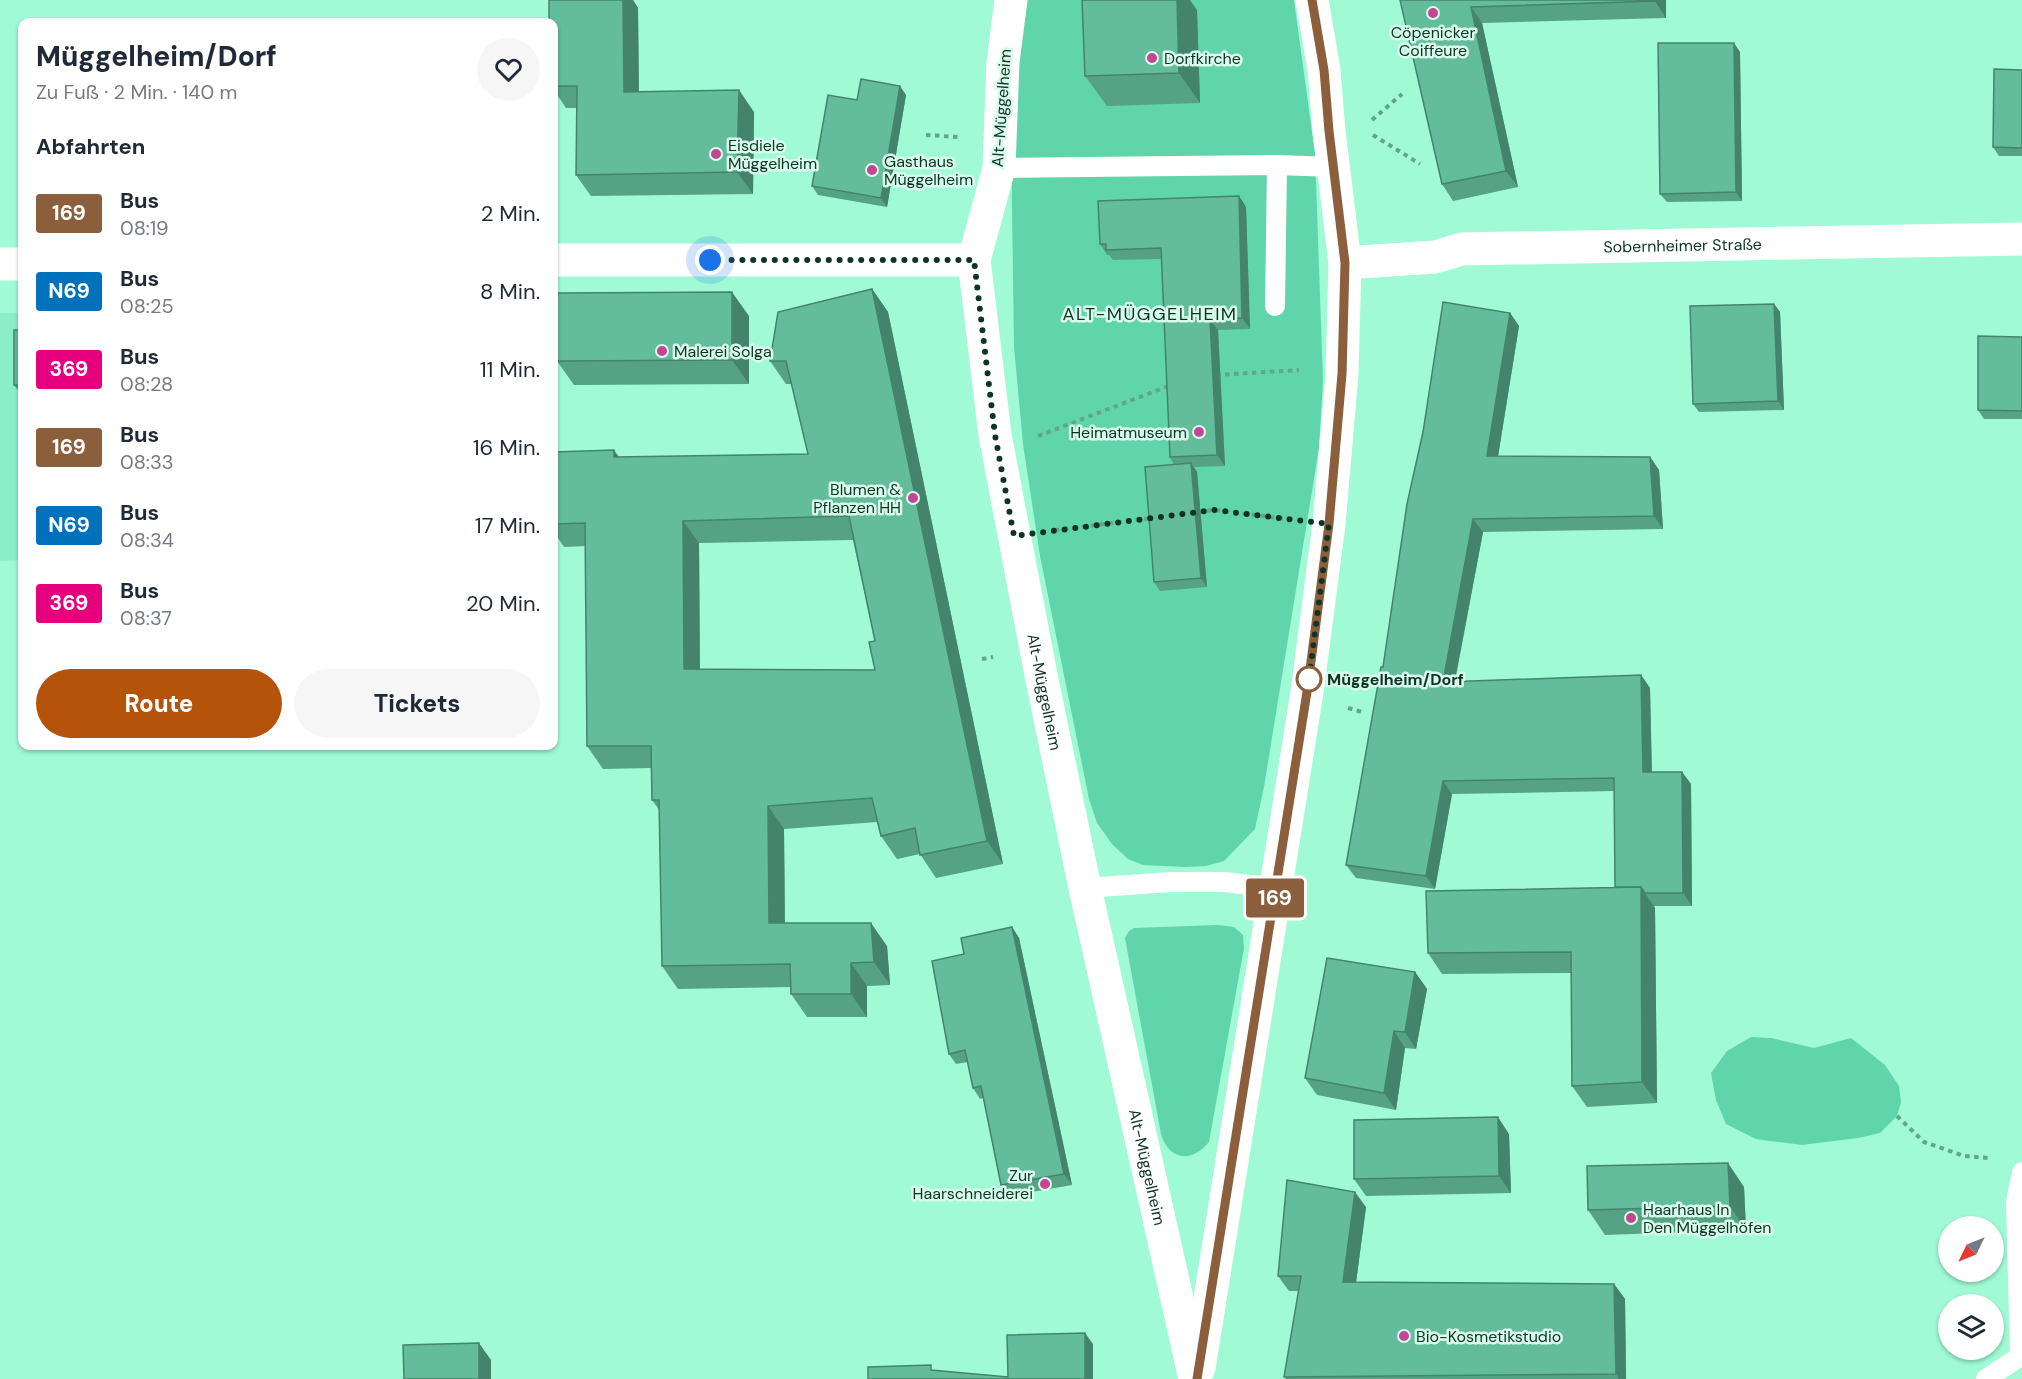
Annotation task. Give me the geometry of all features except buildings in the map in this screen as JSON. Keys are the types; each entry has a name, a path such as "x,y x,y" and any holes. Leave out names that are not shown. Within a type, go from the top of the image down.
{"main road":[{"name":"Alt-Müggelheim","path":"1011,0 1003,62 999,168 974,260 998,452 1085,888 1196,1379"},
{"name":"Alt-Müggelheim","path":"1196,1379 1307,692 1329,524 1342,374 1345,263 1324,70 1312,0"},
{"name":"Sobernheimer Straße","path":"1345,263 1435,257 1462,249 2022,239"},
{"path":"558,260 974,260"},
{"path":"0,264 18,264"}],"lane":[{"path":"1275,306 1277,165"},
{"path":"999,168 1277,165 1333,167"},
{"path":"1085,888 1171,882 1224,882 1276,888"},
{"path":"1986,1379 2021,1355 2016,1201 2022,1172"}],"path":[{"path":"1370,122 1402,94"},
{"path":"1372,135 1420,164"},
{"path":"1205,376 1303,370 1342,374"},
{"path":"998,452 1173,385"},
{"path":"1192,513 1214,510 1329,524"},
{"path":"1014,536 1159,517"},
{"path":"1897,1116 1924,1142 1964,1156 1999,1159"}],"shaded area":[{"path":"1021,0 1294,0 1315,154 1323,381 1319,448 1264,787 1255,829 1224,861 1206,866 1143,865 1128,859 1112,844 1097,823 1089,799 1040,556 1023,444 1014,347 1011,138"},
{"path":"0,313 18,313 18,560 0,561"},
{"path":"1218,925 1234,927 1243,935 1244,948 1209,1142 1195,1153 1182,1156 1169,1150 1161,1134 1125,938 1134,928"},
{"path":"1751,1037 1771,1038 1814,1048 1851,1038 1885,1065 1899,1086 1901,1102 1897,1116 1880,1133 1802,1145 1756,1139 1726,1124 1716,1100 1711,1073 1727,1051"}],"bus line":[{"name":"169","path":"1197,1379 1307,692 1329,524 1342,374 1345,263 1324,70 1312,0"}],"place":[{"name":"Cöpenicker Coiffeure","path":"1433,13"},
{"name":"Dorfkirche","path":"1152,58"},
{"name":"Eisdiele Müggelheim","path":"716,154"},
{"name":"Gasthaus Müggelheim","path":"872,170"},
{"name":"Malerei Solga","path":"662,351"},
{"name":"Heimatmuseum","path":"1199,432"},
{"name":"Blumen & Pflanzen HH","path":"913,498"},
{"name":"Müggelheim/Dorf","path":"1309,679"},
{"name":"Zur Haarschneiderei","path":"1045,1184"},
{"name":"Haarhaus In Den Müggelhöfen","path":"1631,1218"},
{"name":"Bio-Kosmetikstudio","path":"1404,1336"}],"district":[{"name":"ALT-MÜGGELHEIM","path":"1150,314"}],"route":[{"path":"710,260 974,260 995,435 1014,536 1214,510 1329,524 1309,679"}]}
